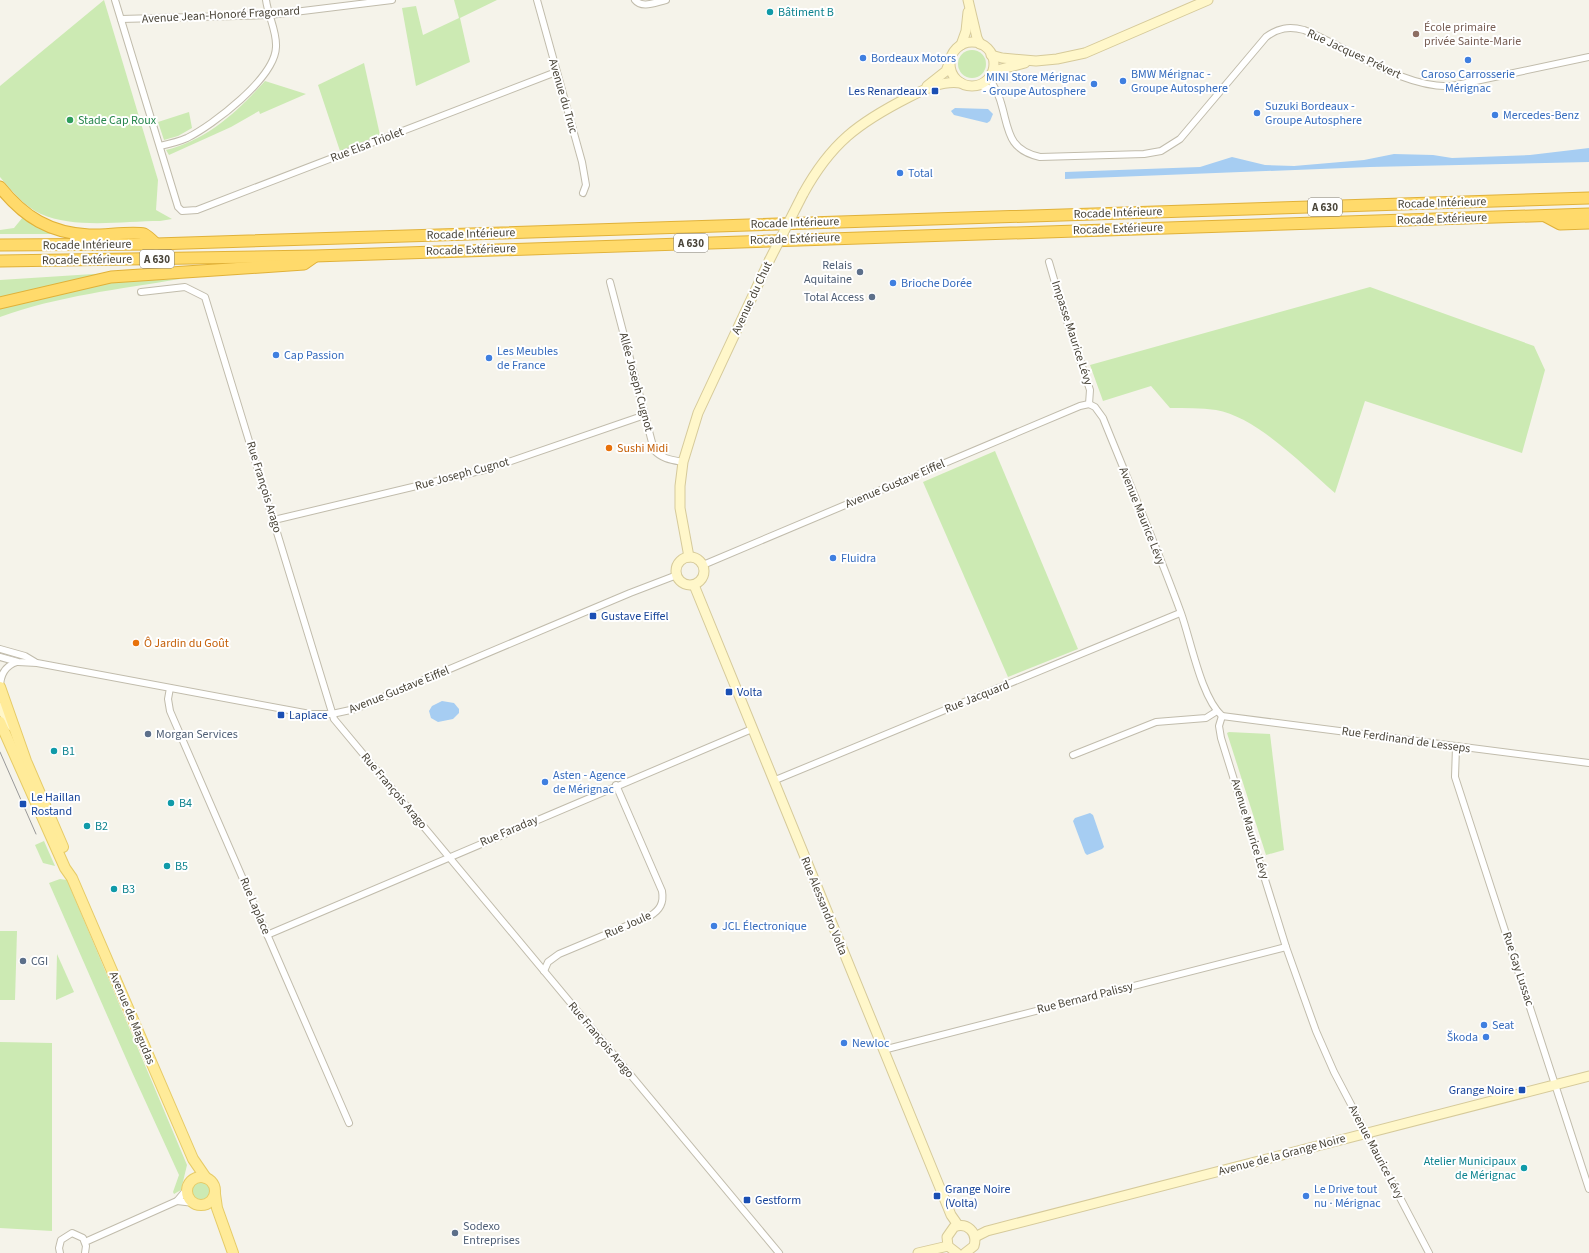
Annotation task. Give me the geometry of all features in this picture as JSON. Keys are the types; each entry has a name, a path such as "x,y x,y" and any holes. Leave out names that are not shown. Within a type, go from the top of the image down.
{"highway":[{"path":"0,187 15,206 40,223 62,231 88,235 144,234 156,244"},
{"name":"Rocade Intérieure","path":"0,246 156,244 1589,198"},
{"name":"Rocade Extérieure","path":"0,261 315,256 1589,214"},
{"path":"1545,216 1560,224 1589,223"},
{"path":"0,303 111,278 304,264 315,256"}],"main road":[{"name":"Avenue de Magudas","path":"0,688 26,761 70,865 72,878"},
{"name":"Avenue de Magudas","path":"0,722 65,868 72,878 193,1159 206,1178"},
{"name":"Avenue de Magudas","path":"189,1185 193,1174 193,1159"},
{"path":"227,1238 217,1208 214,1187 206,1178 199,1177 189,1185 189,1198 213,1215 234,1253"},
{"path":"197,1204 211,1201 214,1194"}],"street":[{"path":"115,0 160,146 186,139 211,124 234,105 266,70 274,57 276,48 266,0"},
{"name":"Avenue Jean-Honoré Fragonard","path":"121,19 270,15 392,0"},
{"name":"Avenue du Truc","path":"537,0 582,162 586,185 583,193"},
{"path":"635,0 639,4 643,5 666,0"},
{"path":"978,85 997,70 1036,61 1058,59 1085,53 1204,1"},
{"path":"968,2 980,44"},
{"path":"968,2 966,31 961,45 952,55 950,61 952,74 961,83 967,85 978,85 995,90"},
{"name":"Rue Jacques Prévert","path":"990,76 1001,102 1008,133 1012,141 1020,149 1030,155 1040,157 1144,154 1161,151 1180,139 1261,42 1271,34 1281,29 1297,28 1304,30 1408,80 1436,86 1459,85 1589,57"},
{"path":"961,45 972,42 980,44 988,50 991,56 993,68 990,76"},
{"path":"991,56 1036,61"},
{"name":"Avenue du Chut","path":"920,92 946,71 950,61"},
{"name":"Rue Elsa Triolet","path":"160,146 178,207 182,211 197,210 556,72"},
{"name":"Avenue du Chut","path":"688,558 680,508 680,486 683,462 698,413 802,194 822,163 857,127 882,111 920,92 941,84 953,82 961,83"},
{"name":"Impasse Maurice Lévy","path":"1049,262 1090,390 1088,404"},
{"name":"Allée Joseph Cugnot","path":"610,282 654,450 668,459 683,462"},
{"name":"Rue François Arago","path":"141,292 185,287 205,297 332,714 337,724 779,1253"},
{"name":"Avenue Gustave Eiffel","path":"703,565 1080,406 1088,404"},
{"name":"Avenue Maurice Lévy","path":"1088,404 1095,408 1103,418 1180,613 1208,698 1222,716 1219,726 1221,738 1286,946 1316,1031 1334,1072 1429,1253"},
{"name":"Rue Joseph Cugnot","path":"274,520 488,469 645,415"},
{"path":"684,559 697,559 703,565 703,577 694,585 685,585 677,575 677,566 684,559"},
{"name":"Avenue Gustave Eiffel","path":"0,658 18,662 37,663 310,714 332,714 355,709 630,593 677,575"},
{"name":"Rue Alessandro Volta","path":"694,585 883,1050 951,1214 958,1225"},
{"name":"Rue Jacquard","path":"773,780 1180,613"},
{"name":"Avenue Gustave Eiffel","path":"0,649 25,656 37,663"},
{"path":"0,688 0,680 5,669 8,665 18,662"},
{"name":"Rue Laplace","path":"170,688 168,699 170,712 349,1123"},
{"path":"0,707 16,730"},
{"path":"1073,756 1156,722 1206,718 1217,711"},
{"name":"Rue Ferdinand de Lesseps","path":"1222,716 1589,763"},
{"name":"Rue Faraday","path":"267,935 616,785 752,729"},
{"name":"Rue Gay Lussac","path":"1456,747 1455,777 1589,1189"},
{"name":"Rue Joule","path":"544,971 548,962 560,954 650,916 658,911 662,903 662,891 616,785"},
{"name":"Rue Bernard Palissy","path":"883,1050 1286,946"},
{"name":"Avenue de la Grange Noire","path":"975,1237 987,1231 1589,1076"},
{"path":"85,1242 177,1201 189,1185"},
{"path":"177,1201 197,1204"},
{"path":"948,1246 948,1233 958,1225 967,1226 975,1237 974,1246 965,1253"},
{"path":"60,1253 59,1244 68,1234 80,1235 85,1242 85,1253"},
{"path":"918,1253 948,1246"},
{"path":"948,1246 957,1253"}],"green space":[{"name":"Stade Cap Roux","path":"104,0 158,180 156,210 172,219 160,221 84,223 54,219 29,207 0,177 0,86"},
{"path":"454,0 497,0 460,18 470,62 416,86 402,8 416,6 423,35 459,18"},
{"path":"972,50 982,54 986,64 982,74 972,78 962,74 958,64 962,54"},
{"path":"364,63 380,135 340,151 318,85"},
{"path":"265,81 306,94 260,114 259,111 231,127 169,155 166,150 195,139 208,132 232,114"},
{"path":"189,112 192,128 178,136 164,140 158,122"},
{"path":"23,217 56,234 0,234 0,230 14,228"},
{"path":"109,273 0,299 0,280"},
{"path":"180,279 67,298 0,317 0,309 63,292 121,281"},
{"path":"1370,287 1534,346 1545,370 1522,453 1365,401 1335,493 1279,444 1248,422 1232,414 1210,409 1170,408 1151,386 1103,401 1090,365"},
{"path":"995,451 1078,649 1008,677 923,482"},
{"path":"1227,733 1270,734 1284,850 1266,855"},
{"path":"44,841 55,866 43,863 35,845"},
{"path":"60,879 67,880 187,1165 181,1190 174,1194 173,1192 179,1175 49,883"},
{"path":"0,931 17,931 15,1000 0,1000"},
{"path":"57,954 74,992 56,1000 56,999"},
{"path":"0,1042 52,1043 52,1231 0,1228"},
{"path":"201,1181 208,1184 211,1191 208,1198 201,1201 194,1198 191,1191 194,1184"}],"water":[{"path":"955,108 988,109 993,114 990,121 987,123 954,115 951,111"},
{"path":"1589,148 1589,162 1370,167 1065,179 1065,172 1200,167 1232,157 1265,165 1294,166 1364,160 1394,154 1433,155 1452,158 1530,155"},
{"path":"442,701 454,703 459,709 459,713 453,719 438,722 431,718 429,711 432,706"},
{"path":"1090,813 1093,815 1104,847 1087,855 1073,821 1075,818"}],"tram line":[{"path":"0,752 36,834"}],"place":[{"name":"Bâtiment B","path":"770,12"},
{"name":"École primaire privée Sainte-Marie","path":"1416,34"},
{"name":"Bordeaux Motors","path":"863,58"},
{"name":"Caroso Carrosserie Mérignac","path":"1468,60"},
{"name":"BMW Mérignac - Groupe Autosphere","path":"1123,81"},
{"name":"MINI Store Mérignac - Groupe Autosphere","path":"1094,84"},
{"name":"Les Renardeaux","path":"935,91"},
{"name":"Suzuki Bordeaux - Groupe Autosphere","path":"1257,113"},
{"name":"Mercedes-Benz","path":"1495,115"},
{"name":"Stade Cap Roux","path":"70,120"},
{"name":"Total","path":"900,173"},
{"name":"Relais Aquitaine","path":"860,272"},
{"name":"Brioche Dorée","path":"893,283"},
{"name":"Total Access","path":"872,297"},
{"name":"Cap Passion","path":"276,355"},
{"name":"Les Meubles de France","path":"489,358"},
{"name":"Sushi Midi","path":"609,448"},
{"name":"Fluidra","path":"833,558"},
{"name":"Gustave Eiffel","path":"593,616"},
{"name":"Ô Jardin du Goût","path":"136,643"},
{"name":"Volta","path":"729,692"},
{"name":"Laplace","path":"281,715"},
{"name":"Morgan Services","path":"148,734"},
{"name":"B1","path":"54,751"},
{"name":"Asten - Agence de Mérignac","path":"545,782"},
{"name":"B4","path":"171,803"},
{"name":"Le Haillan Rostand","path":"23,804"},
{"name":"B2","path":"87,826"},
{"name":"B5","path":"167,866"},
{"name":"B3","path":"114,889"},
{"name":"JCL Électronique","path":"714,926"},
{"name":"CGI","path":"23,961"},
{"name":"Seat","path":"1484,1025"},
{"name":"Škoda","path":"1486,1037"},
{"name":"Newloc","path":"844,1043"},
{"name":"Grange Noire","path":"1522,1090"},
{"name":"Atelier Municipaux de Mérignac","path":"1524,1168"},
{"name":"Grange Noire (Volta)","path":"937,1196"},
{"name":"Le Drive tout nu · Mérignac","path":"1306,1196"},
{"name":"Gestform","path":"747,1200"},
{"name":"Sodexo Entreprises","path":"455,1233"}]}
